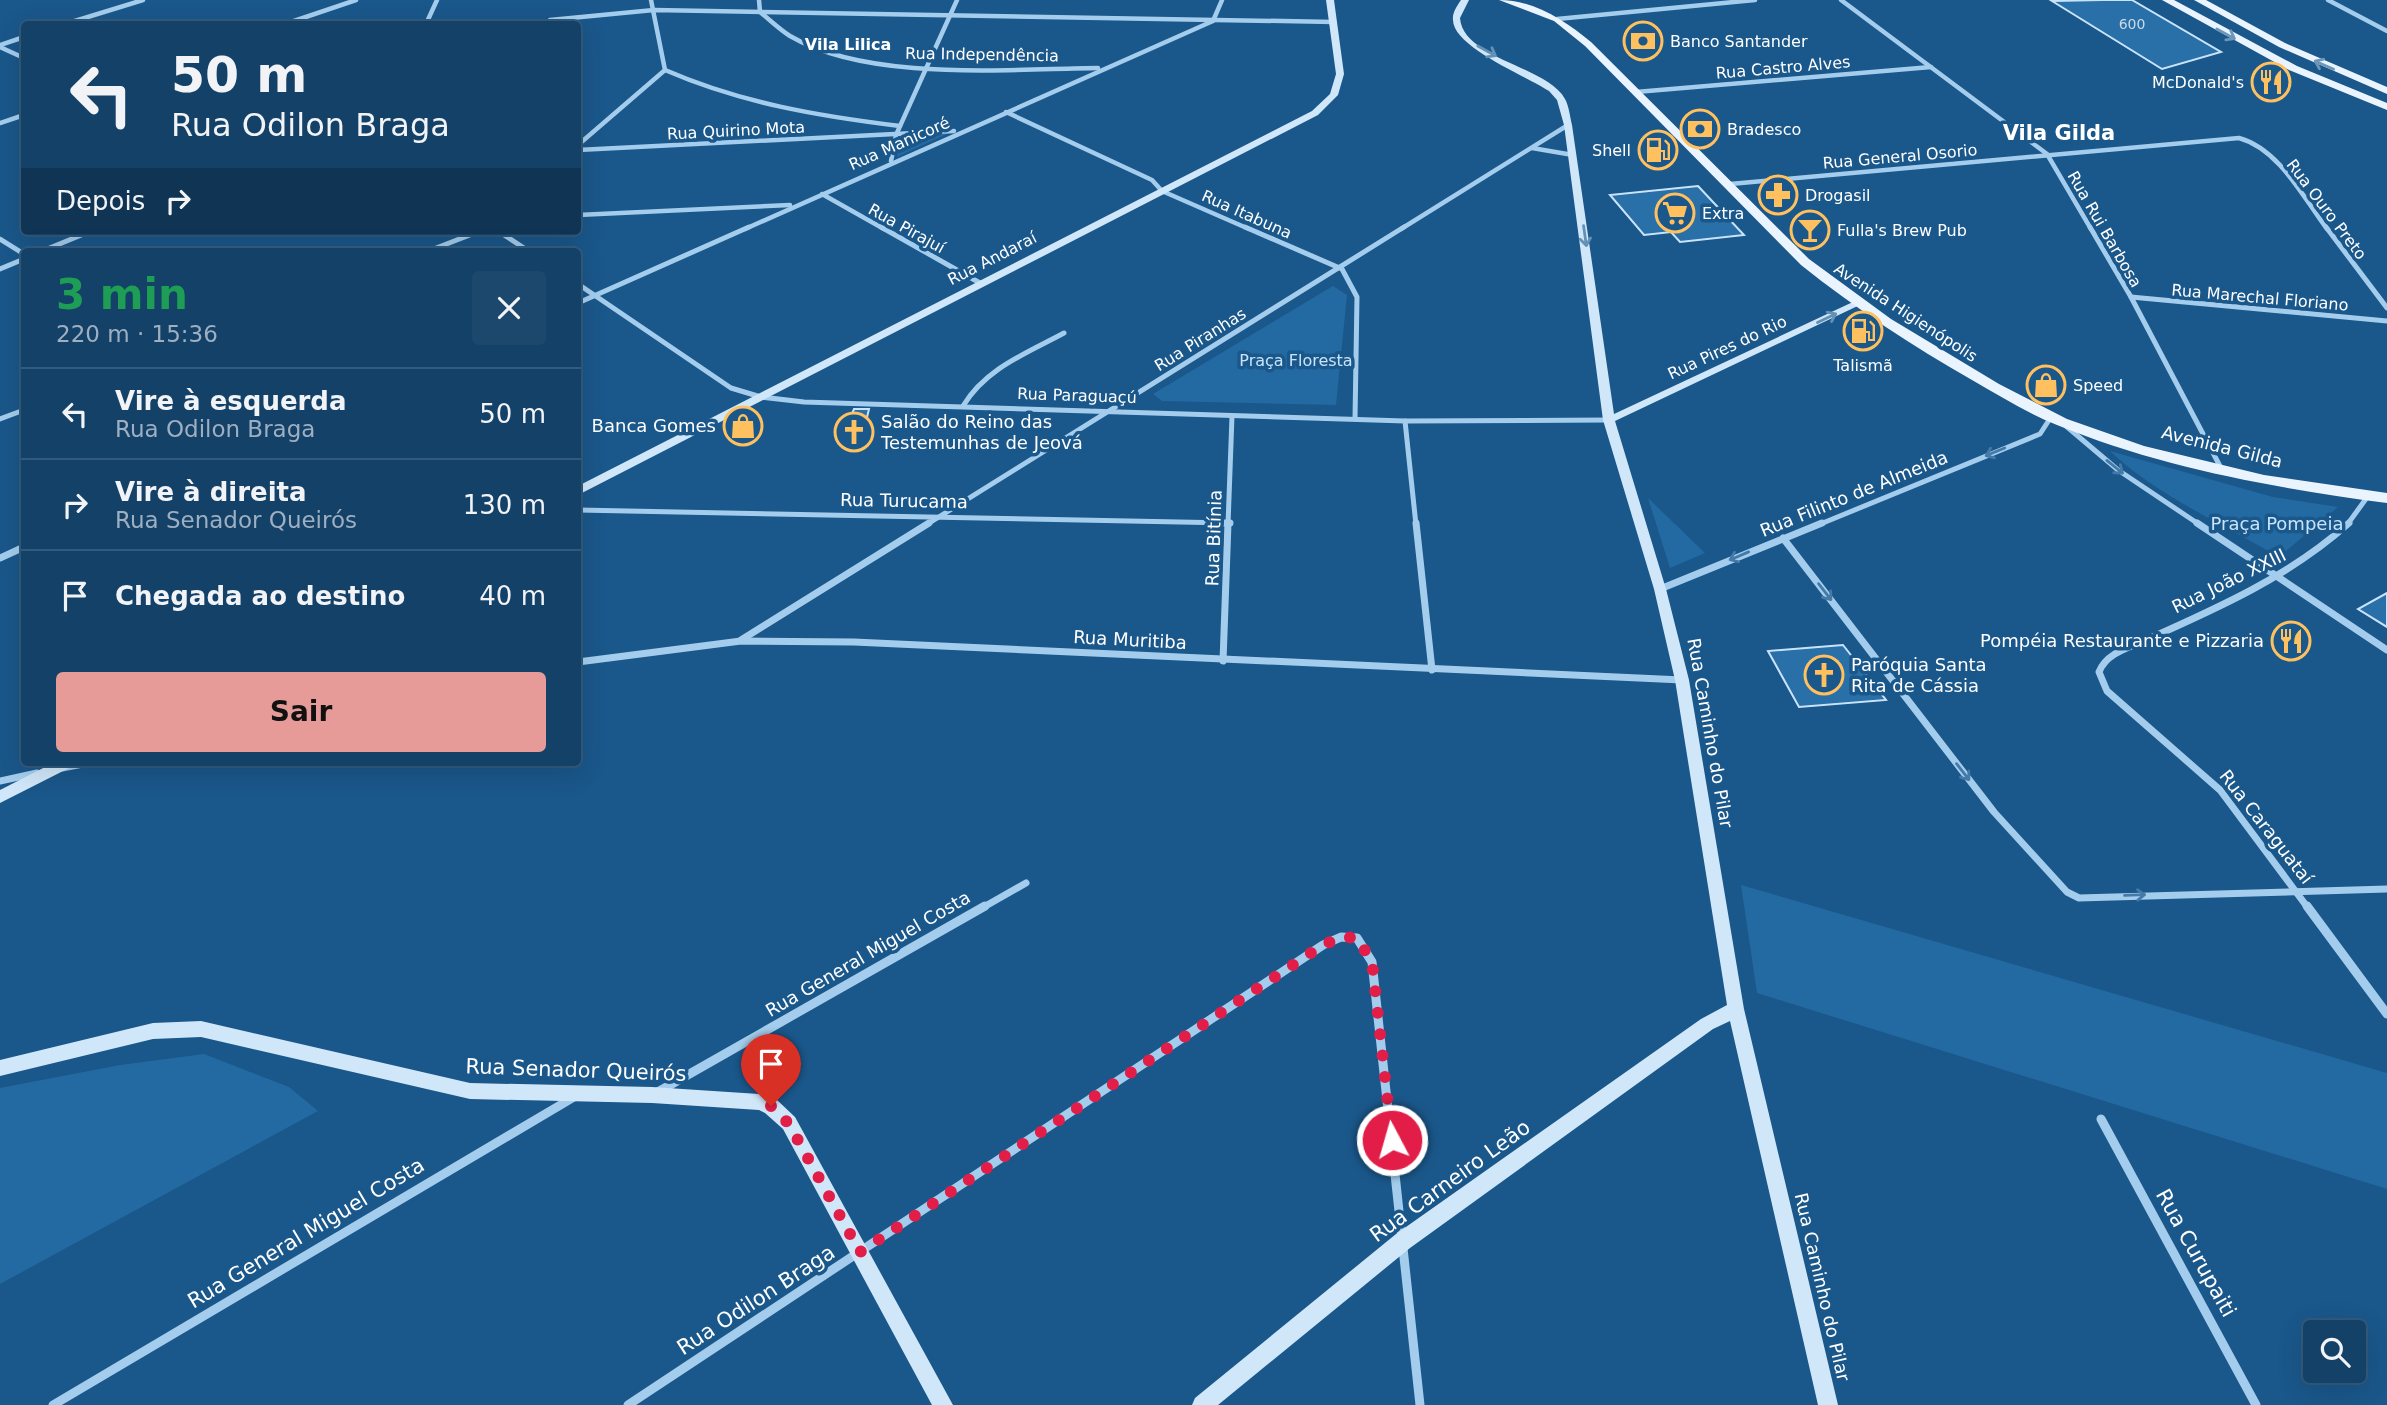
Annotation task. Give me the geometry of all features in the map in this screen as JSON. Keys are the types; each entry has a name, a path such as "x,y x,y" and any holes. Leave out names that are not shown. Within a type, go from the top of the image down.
{"main road":[{"name":"Avenida Higienópolis","path":"1504,0 1557,19 1588,44 1805,262 1859,303 1939,355 2057,420"},
{"path":"2167,0 2263,54 2387,107"},
{"path":"2199,0 2282,45 2387,91"},
{"name":"Avenida Gilda","path":"2057,420 2222,471 2387,498"}],"street":[{"path":"75,21 143,0"},
{"path":"294,21 356,0"},
{"path":"427,21 437,0"},
{"path":"651,0 665,70"},
{"path":"759,0 760,12"},
{"path":"891,161 896,135 924,67 957,0"},
{"path":"1213,21 1222,0"},
{"name":"Rua Andaraí","path":"581,489 1315,113 1334,95 1340,74 1330,0"},
{"name":"Rua Caminho do Pilar","path":"1465,0 1456,16 1457,26 1468,39 1552,89 1561,100 1568,125 1609,420 1660,589 1682,680 1735,1009 1828,1405"},
{"path":"1557,19 1755,0"},
{"name":"Rua Rui Barbosa","path":"1841,0 2047,154 2131,297 2222,471"},
{"path":"2328,0 2387,31"},
{"path":"550,20 653,10 1334,22"},
{"name":"Rua Independência","path":"760,12 789,36 816,49 872,62 924,67 1102,68"},
{"name":"Rua Manicoré","path":"581,302 891,161 1213,21"},
{"path":"0,46 21,38"},
{"path":"0,46 21,56"},
{"name":"Rua Castro Alves","path":"1636,92 1932,67"},
{"path":"665,70 703,87 786,112 900,126"},
{"path":"581,145 665,70"},
{"name":"Rua Itabuna","path":"1006,112 1152,180 1162,191 1342,269"},
{"path":"0,123 21,116"},
{"name":"Rua Piranhas","path":"740,641 1342,269 1568,125"},
{"name":"Rua Quirino Mota","path":"581,148 961,131"},
{"name":"Rua General Osorio","path":"1730,184 2239,138"},
{"name":"Rua Ouro Preto","path":"2239,138 2255,142 2271,155 2387,307"},
{"path":"1531,148 1573,155"},
{"name":"Rua Pirajuí","path":"822,194 980,283"},
{"path":"581,215 797,205"},
{"path":"50,248 81,235"},
{"path":"436,248 470,235"},
{"path":"504,235 524,248"},
{"path":"0,239 21,255"},
{"path":"0,269 21,258"},
{"path":"1342,269 1348,275 1357,297 1355,419"},
{"name":"Rua Paraguaçú","path":"581,286 715,378 761,397 804,402 1405,421 1609,420"},
{"name":"Rua Marechal Floriano","path":"2131,297 2387,321"},
{"name":"Rua Pires do Rio","path":"1609,420 1859,303"},
{"path":"964,406 969,393 984,379 1064,333"},
{"path":"0,419 21,411"},
{"name":"Rua Bitínia","path":"1223,661 1232,416"},
{"name":"Rua Filinto de Almeida","path":"1660,589 2040,434 2057,420"},
{"name":"Avenida Higienópolis","path":"2057,420 2118,470 2387,650"},
{"path":"1405,421 1433,670"},
{"name":"Rua João XXIII","path":"2098,679 2100,665 2113,655 2305,561 2362,509 2368,496"},
{"name":"Rua Turucama","path":"581,510 943,515 1230,523"},
{"path":"1783,538 1994,812 2067,892 2080,898 2387,889"},
{"path":"0,558 21,548"},
{"name":"Rua Muritiba","path":"581,662 740,641 854,642 1682,680"},
{"name":"Rua Caraguataí","path":"2098,679 2123,706 2207,776 2387,1014"},
{"path":"0,781 59,767"},
{"path":"0,797 59,767"},
{"name":"Rua General Miguel Costa","path":"652,1095 1026,883"},
{"name":"Rua Odilon Braga","path":"628,1405 1323,945 1341,937 1357,938 1372,962 1403,1241"},
{"name":"Rua Carneiro Leão","path":"1202,1405 1403,1241 1707,1024 1735,1009"},
{"name":"Rua Senador Queirós","path":"0,1068 153,1031 201,1029 470,1091 652,1095 760,1102 782,1114 943,1405"},
{"name":"Rua General Miguel Costa","path":"53,1405 579,1093"},
{"name":"Rua Curupaiti","path":"2101,1119 2256,1405"},
{"path":"1403,1241 1420,1405"}],"green space":[{"path":"949,133 897,157 900,136"},
{"name":"Praça Floresta","path":"1333,286 1347,295 1336,405 1162,401 1153,394"},
{"name":"Praça Pompeia","path":"2110,451 2273,497 2338,507 2279,557 2168,495"},
{"path":"1648,498 1705,553 1670,568"},
{"path":"1741,885 2387,1073 2387,1189 1757,993"},
{"path":"204,1054 289,1087 318,1111 0,1284 0,1088 120,1065"}],"building":[{"path":"2132,0 2221,52 2162,69 2052,1"},
{"name":"Extra","path":"1698,186 1744,235 1680,242 1671,232 1644,235 1610,195"},
{"name":"Salão do Reino das Testemunhas de Jeová","path":"854,409 869,409 860,446 839,444"},
{"path":"2387,593 2387,627 2358,609"},
{"name":"Paróquia Santa Rita de Cássia","path":"1843,645 1886,700 1799,707 1768,651"}],"place":[{"name":"Banco Santander","path":"1643,41"},
{"name":"McDonald's","path":"2271,82"},
{"name":"Bradesco","path":"1700,129"},
{"name":"Shell","path":"1658,150"},
{"name":"Drogasil","path":"1778,195"},
{"name":"Extra","path":"1675,213"},
{"name":"Fulla's Brew Pub","path":"1810,230"},
{"name":"Talismã","path":"1863,331"},
{"name":"Speed","path":"2046,385"},
{"name":"Banca Gomes","path":"743,426"},
{"name":"Salão do Reino das Testemunhas de Jeová","path":"854,432"},
{"name":"Pompéia Restaurante e Pizzaria","path":"2291,641"},
{"name":"Paróquia Santa Rita de Cássia","path":"1824,675"}],"district":[{"name":"Vila Lilica","path":"848,44"},
{"name":"Vila Gilda","path":"2059,133"}],"route":[{"path":"771,1106 782,1114 789,1124 860,1252 1323,945 1341,937 1357,938 1372,962 1392,1140"}]}
